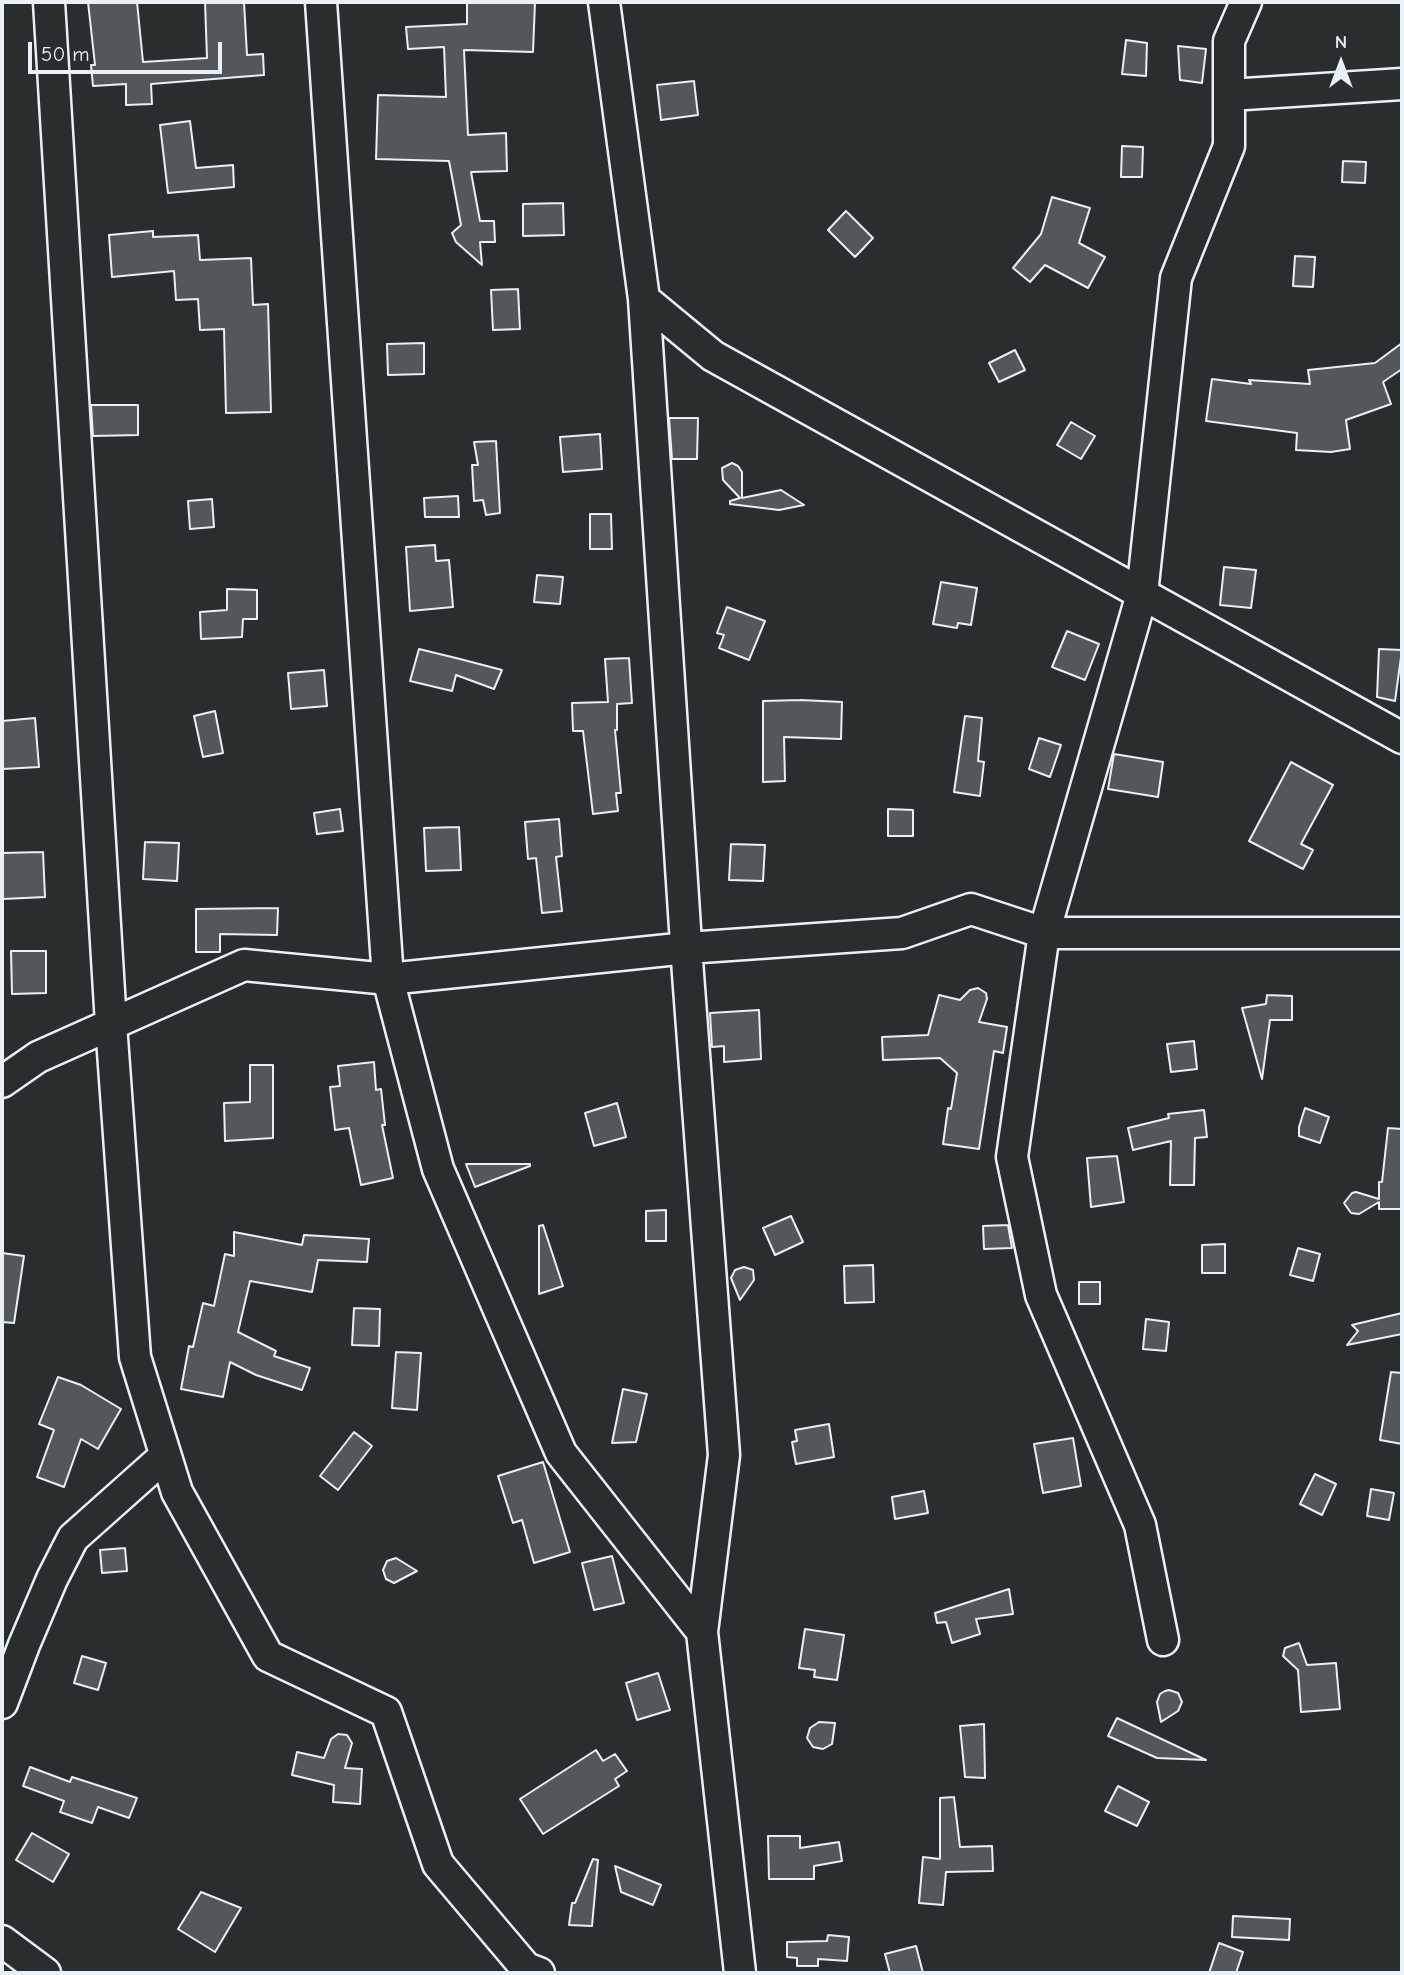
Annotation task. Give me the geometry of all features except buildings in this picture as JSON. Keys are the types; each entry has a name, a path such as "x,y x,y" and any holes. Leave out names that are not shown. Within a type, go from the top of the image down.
{"street":[{"path":"49,2 111,1024 135,1357 177,1492 268,1656 386,1712 438,1864 526,1968 539,1973"},
{"path":"321,2 387,979 438,1169 561,1454 702,1632"},
{"path":"604,2 643,299 724,1455 702,1632 740,1973"},
{"path":"1163,1640 1140,1525 1041,1295 1012,1157 1044,933 1142,594 1176,278 1229,146 1229,41 1246,2"},
{"path":"1229,94 1402,84"},
{"path":"643,299 713,356 1402,738"},
{"path":"2,1082 38,1057 244,965 387,979 687,948 902,933 971,909 1044,933 1402,933"},
{"path":"2,1703 52,1579 74,1538 166,1456"},
{"path":"2,1941 45,1973"}]}
